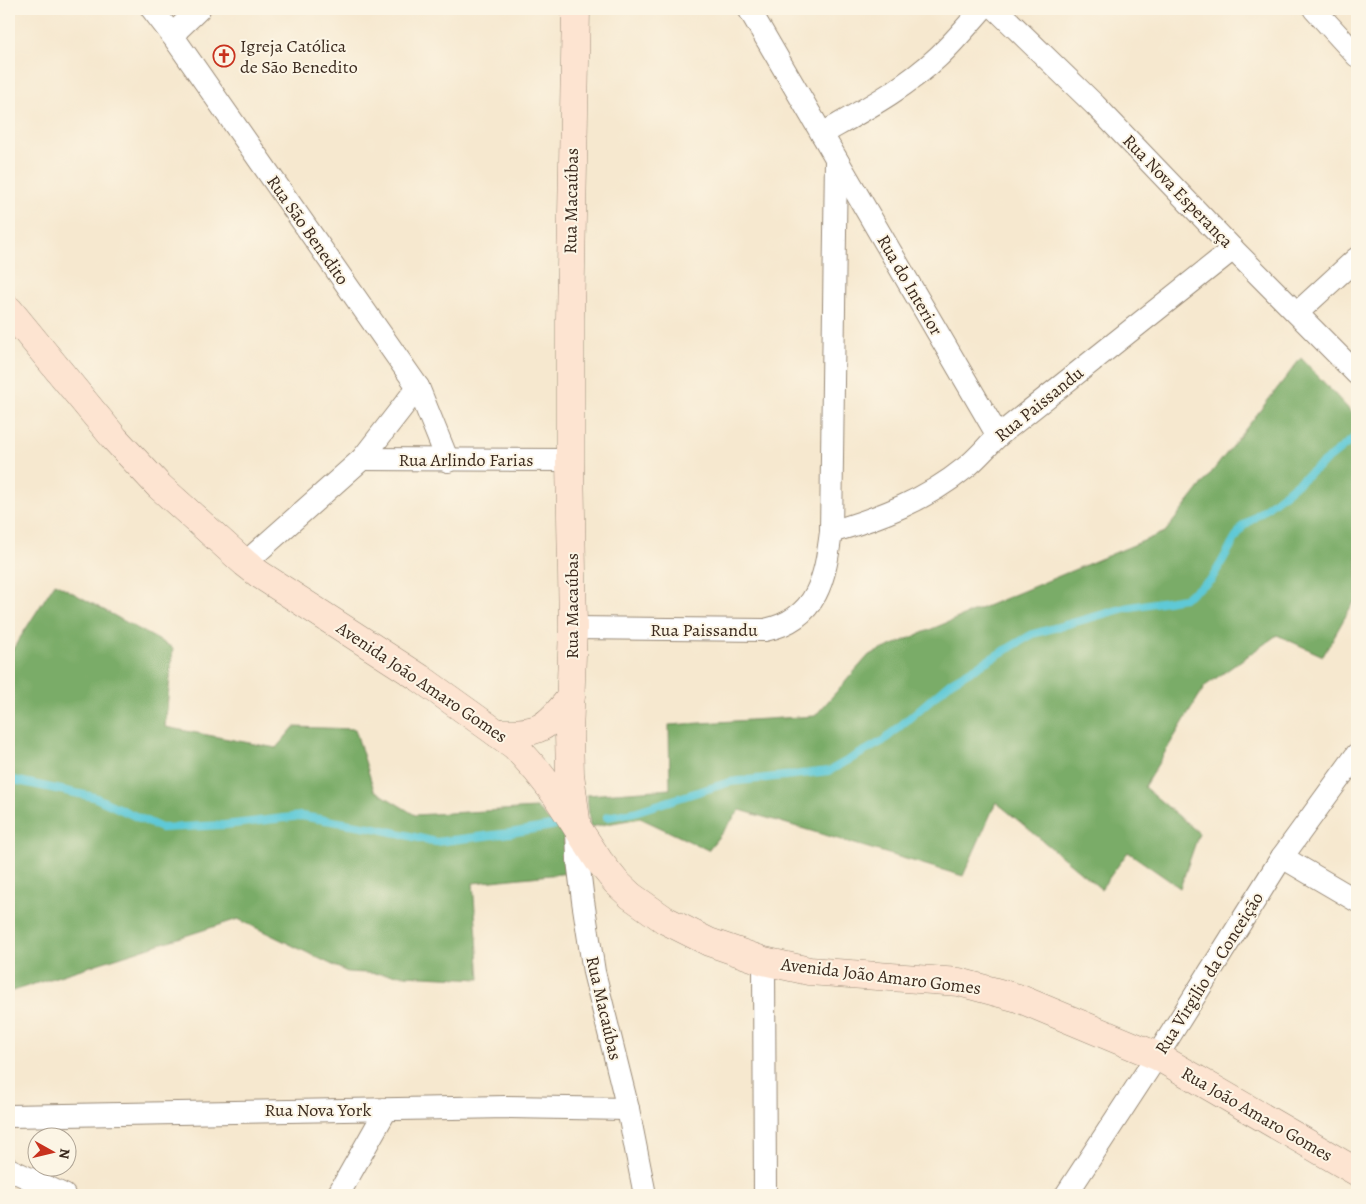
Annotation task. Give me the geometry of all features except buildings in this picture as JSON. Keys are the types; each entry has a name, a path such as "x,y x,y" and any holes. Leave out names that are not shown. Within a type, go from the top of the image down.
{"street":[{"name":"Rua São Benedito","path":"152,9 418,387 448,461"},
{"path":"172,35 199,9"},
{"name":"Rua Macaúbas","path":"576,9 572,170 570,460 573,628 570,774 577,829 578,860 594,972 628,1109 645,1195"},
{"name":"Rua do Interior","path":"749,9 998,436"},
{"path":"822,134 918,74 938,57 982,9"},
{"name":"Rua Nova Esperança","path":"996,9 1095,105 1233,249 1357,374"},
{"path":"1324,12 1357,56"},
{"name":"Rua Paissandu","path":"573,628 753,631 777,628 789,622 815,598 827,563 830,532 836,159"},
{"name":"Rua Paissandu","path":"830,532 866,522 927,494 967,467 998,436 1233,249"},
{"path":"1297,314 1357,258"},
{"name":"Avenida João Amaro Gomes","path":"9,310 115,439 153,479 246,563 420,678 515,746 556,795 599,861 616,882 631,896 665,920 709,942 764,961 810,971 959,982 990,989 1026,1001 1157,1056"},
{"name":"Rua Arlindo Farias","path":"246,563 362,459 418,387"},
{"name":"Rua Arlindo Farias","path":"362,459 448,461 570,460"},
{"path":"497,733 522,734 540,729 555,717 572,697"},
{"name":"Rua Virgilio da Conceição","path":"1066,1195 1157,1056 1282,857 1357,754"},
{"path":"1282,857 1357,901"},
{"path":"764,961 765,1195"},
{"name":"Rua João Amaro Gomes","path":"1157,1056 1357,1172"},
{"name":"Rua Nova York","path":"9,1116 507,1107 628,1109"},
{"path":"338,1195 386,1110"},
{"path":"9,1169 64,1195"}],"green space":[{"path":"1301,358 1357,418 1357,604 1353,603 1323,656 1277,635 1205,686 1144,787 1199,833 1180,888 1128,852 1101,889 996,802 963,876 740,810 708,850 640,818 590,827 587,795 670,789 669,725 815,716 869,655 1165,532"},
{"path":"55,583 173,648 165,727 276,748 294,727 355,729 374,790 415,815 536,808 562,832 570,873 473,883 480,979 347,972 238,919 9,992 9,655"}],"waterway":[{"path":"607,817 634,812 730,782 829,771 883,741 951,682 1033,634 1125,608 1184,598 1211,580 1242,527 1357,436"},
{"path":"9,779 94,797 161,828 225,825 301,816 375,828 436,842 563,824"}],"place":[{"name":"Igreja Católica de São Benedito","path":"224,56"}]}
